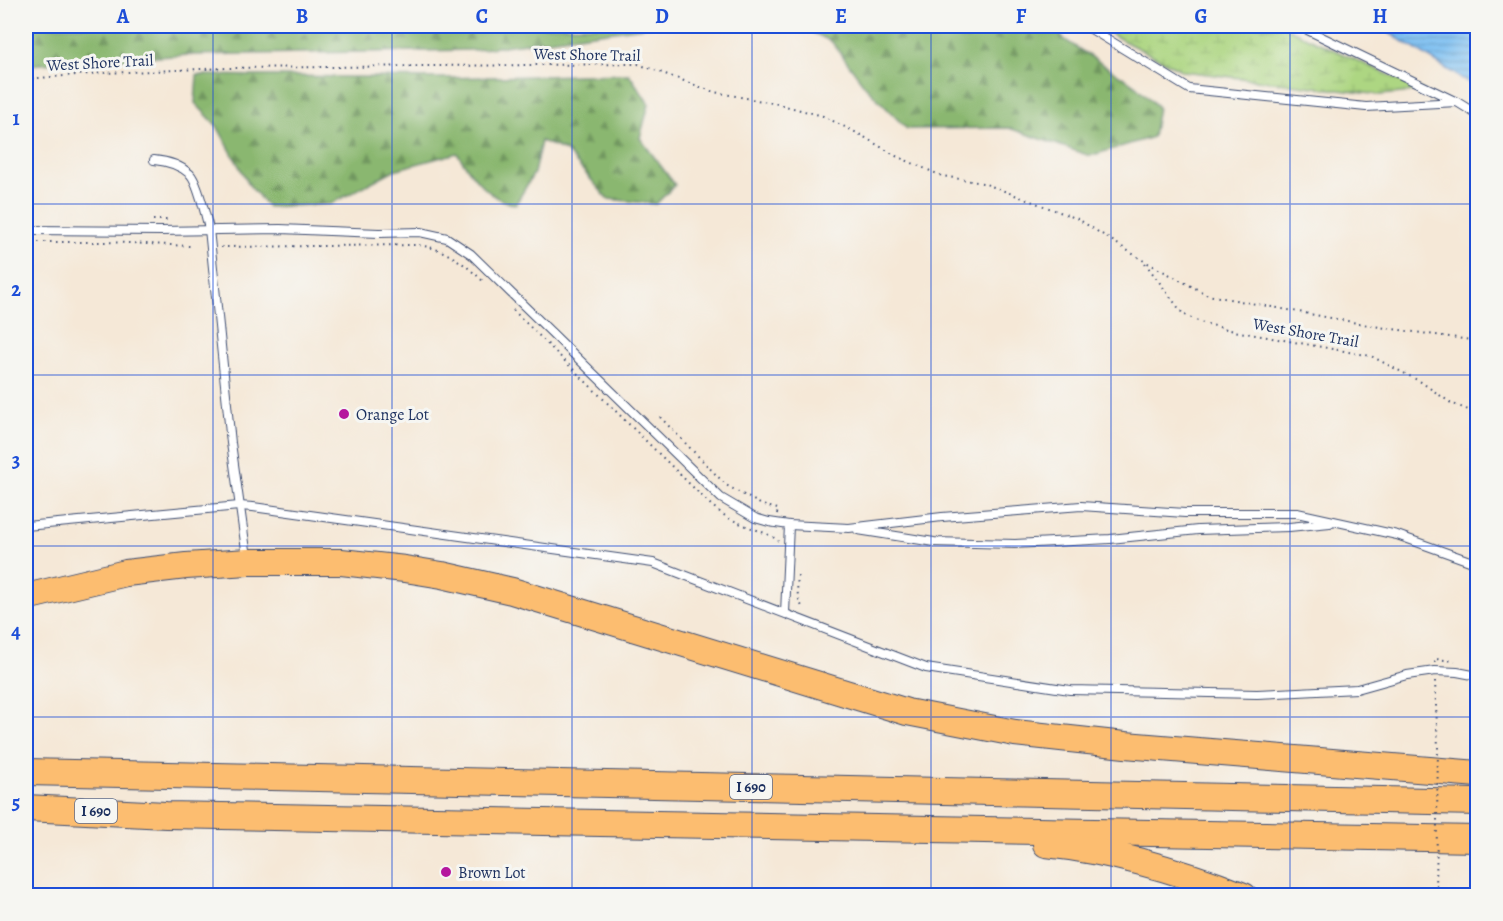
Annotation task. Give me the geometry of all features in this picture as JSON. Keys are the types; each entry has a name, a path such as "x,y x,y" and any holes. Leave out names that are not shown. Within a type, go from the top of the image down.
{"highway":[{"path":"26,597 126,573 186,566 248,562 341,562 442,575 512,591 907,712 1014,733 1137,746 1478,774"},
{"name":"I 690","path":"26,772 1478,802"},
{"name":"I 690","path":"26,808 166,815 1478,839"},
{"path":"26,821 166,815"},
{"path":"959,831 995,839 1062,846 1130,859 1199,878 1244,896"}],"lane":[{"path":"1086,26 1189,89 1366,107 1457,102"},
{"path":"1299,26 1457,102 1478,115"},
{"path":"154,160 167,161 191,174 209,229 239,506 248,562"},
{"path":"26,230 280,229 379,233 420,232 447,238 471,254 721,498 755,518 776,523 849,528 934,542 1015,544 1338,522"},
{"path":"26,526 239,506 291,511 653,563 926,668 1070,690 1257,694 1358,688 1407,675 1435,671 1478,676"},
{"path":"849,528 942,517 1081,506 1185,513 1297,513 1397,535 1478,564"},
{"path":"786,613 789,525"}],"path":[{"name":"West Shore Trail","path":"26,79 102,73 228,68 638,64 714,92 778,104 823,116 896,156 942,176 983,183 1078,219 1143,261 1208,295 1379,327 1478,341"},
{"path":"26,242 106,242 190,246"},
{"path":"221,247 417,245 434,247 464,264 486,284"},
{"name":"West Shore Trail","path":"1143,261 1183,314 1200,322 1234,331 1371,356 1421,382 1451,403 1478,414"},
{"path":"510,308 712,506 729,519 771,535"},
{"path":"660,417 726,485 762,505 778,509 775,537"},
{"path":"1436,705 1438,747 1436,896"}],"green space":[{"path":"26,26 652,26 475,50 190,55 26,65"},
{"path":"800,26 1051,26 1065,40 1135,85 1158,107 1153,137 1090,156 1009,128 907,129 865,86 832,42"},
{"path":"1099,26 1282,26 1424,91 1380,95 1183,71"},
{"path":"629,74 649,104 640,138 675,185 656,204 608,199 566,151 541,141 534,173 516,204 498,198 489,192 457,153 394,170 331,204 268,207 250,186 217,126 195,103 197,75 442,78"}],"water":[{"path":"1378,26 1477,26 1477,88"}],"place":[{"name":"Orange Lot","path":"344,414"},
{"name":"Brown Lot","path":"446,872"}]}
